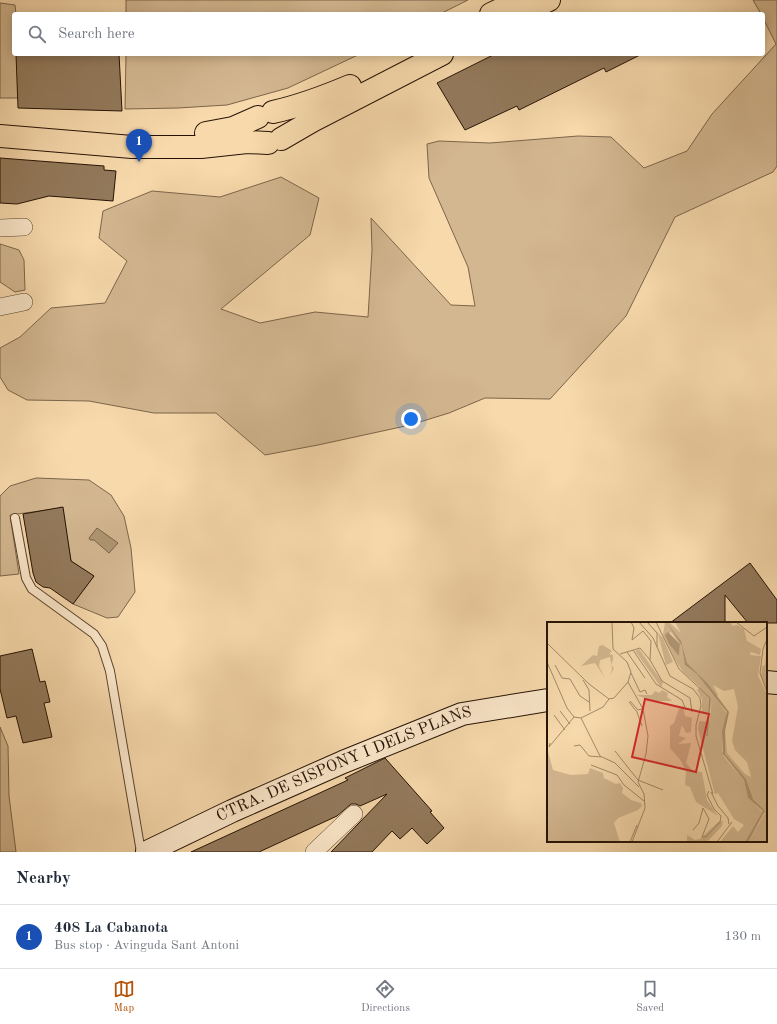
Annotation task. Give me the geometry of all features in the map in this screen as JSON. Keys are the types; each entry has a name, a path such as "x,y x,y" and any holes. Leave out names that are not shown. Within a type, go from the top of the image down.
{"main road":[{"path":"496,12 520,0"},
{"path":"525,12 549,0"},
{"path":"0,123 142,137 184,136 233,128 265,114 322,98 367,78 410,56"},
{"path":"0,136 132,147 201,147 247,142 274,141 438,56"},
{"path":"265,114 281,116 285,121 286,130 274,141"},
{"path":"767,682 777,683"},
{"name":"CTRA. DE SISPONY I DELS PLANS","path":"148,852 260,799 344,762 462,714 547,700"}],"street":[{"path":"0,228 24,227"},
{"path":"0,307 24,302"},
{"path":"314,852 354,814"}],"lane":[{"path":"15,518 26,578 32,589 94,634 102,646 110,672 148,852"}],"shaded area":[{"path":"126,0 468,0 444,12 126,12"},
{"path":"753,0 777,0 777,166 773,172 675,217 626,316 550,399 485,398 449,413 410,425 265,455 216,413 154,413 89,401 27,400 8,390 0,377 0,348 20,337 51,308 105,303 127,261 99,238 103,211 152,191 220,197 281,177 319,198 310,235 221,309 260,323 315,312 368,317 372,250 371,218 451,305 475,306 468,267 429,178 427,144 439,141 490,143 578,136 611,137 644,168 687,151 712,114 776,44 765,22 765,12 760,12"},
{"path":"0,3 15,5 16,12 12,12 12,56 17,56 18,98 0,98"},
{"path":"126,56 356,56 288,88 227,105 125,109"},
{"path":"0,244 19,250 24,260 25,290 15,292 0,282"},
{"path":"36,478 89,480 111,495 124,516 131,548 135,592 118,617 107,618 73,604 94,576 71,561 62,508 10,515 19,574 0,576 0,496 10,486"},
{"path":"97,528 118,543 109,553 94,540 90,540 89,538"},
{"path":"0,727 8,746 9,796 16,852 0,852"}],"building":[{"path":"16,56 119,56 122,111 18,108"},
{"path":"491,56 638,56 606,72 604,68 519,110 517,106 465,130 437,83"},
{"path":"0,158 104,166 104,170 116,171 113,201 49,196 17,204 0,203"},
{"path":"63,507 71,561 94,576 73,604 50,588 43,587 36,582 33,573 23,514"},
{"path":"750,563 777,600 777,623 747,622 725,595 725,622 671,622"},
{"path":"32,649 40,682 45,681 50,702 44,703 52,737 23,743 16,716 7,718 0,689 0,656"},
{"path":"385,758 432,811 430,812 444,828 427,844 412,828 400,839 392,831 372,852 331,852 387,794 360,806 351,804 337,816 259,852 191,852 348,780 345,778"}],"place":[{"name":"408 La Cabanota","path":"139,162"}]}
